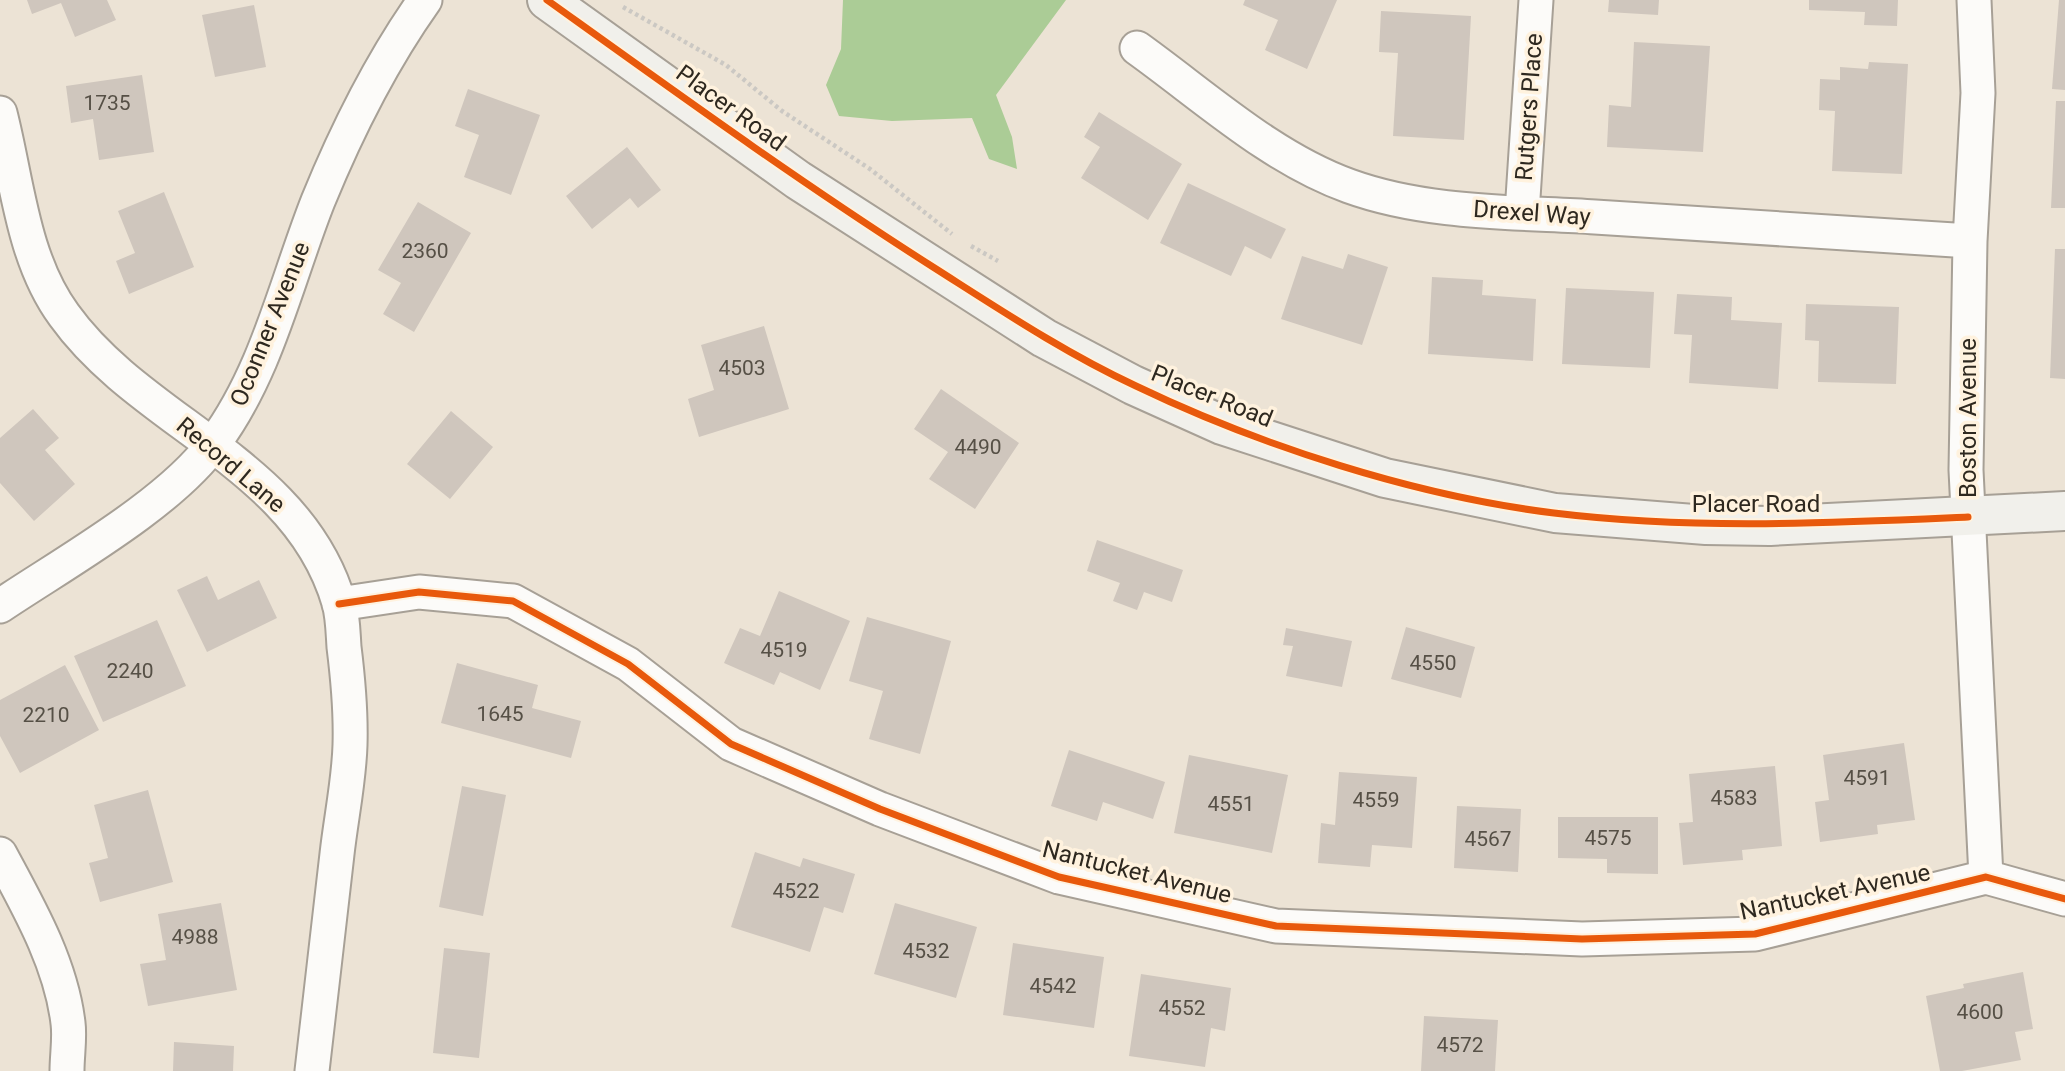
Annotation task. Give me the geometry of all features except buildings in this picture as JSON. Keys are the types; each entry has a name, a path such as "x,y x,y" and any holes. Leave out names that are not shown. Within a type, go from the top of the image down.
{"main road":[{"name":"Placer Road","path":"547,0 798,180 1044,338 1133,385 1222,425 1385,478 1555,513 1706,525 1757,526 2065,511"}],"street":[{"name":"Oconner Avenue","path":"0,606 154,501 214,444 243,397 279,314 318,201 365,96 392,46 425,0"},
{"name":"Rutgers Place","path":"1522,213 1536,0"},
{"name":"Boston Avenue","path":"1974,0 1978,93 1970,241 1966,470 1986,877"},
{"name":"Drexel Way","path":"1137,48 1275,148 1325,176 1396,199 1522,213 1970,241"},
{"name":"Record Lane","path":"0,113 32,248 62,313 91,349 123,379 214,444 257,481 294,519 321,560 339,604 349,688 350,746 312,1071"},
{"name":"Nantucket Avenue","path":"339,604 419,592 513,601 628,664 731,744 880,809 1059,877 1276,926 1583,939 1755,934 1986,877"},
{"path":"0,854 40,932 58,978 68,1024 67,1071"},
{"path":"1986,877 2065,899"}],"path":[{"path":"612,1 657,29 726,65 782,111 870,169 958,238"},
{"path":"968,244 998,261"}],"shaded area":[{"path":"843,0 1066,0 996,95 1012,137 1017,169 989,159 972,118 892,121 839,116 826,85 841,49"}],"cycle path":[{"path":"547,0 835,203 1033,330 1136,386 1235,429 1287,448 1394,481 1502,505 1554,513 1658,522 1761,524 1968,517"},
{"path":"339,604 419,592 513,601 628,664 731,744 880,809 1059,877 1276,926 1582,939 1755,934 1986,877 2065,899"}]}
